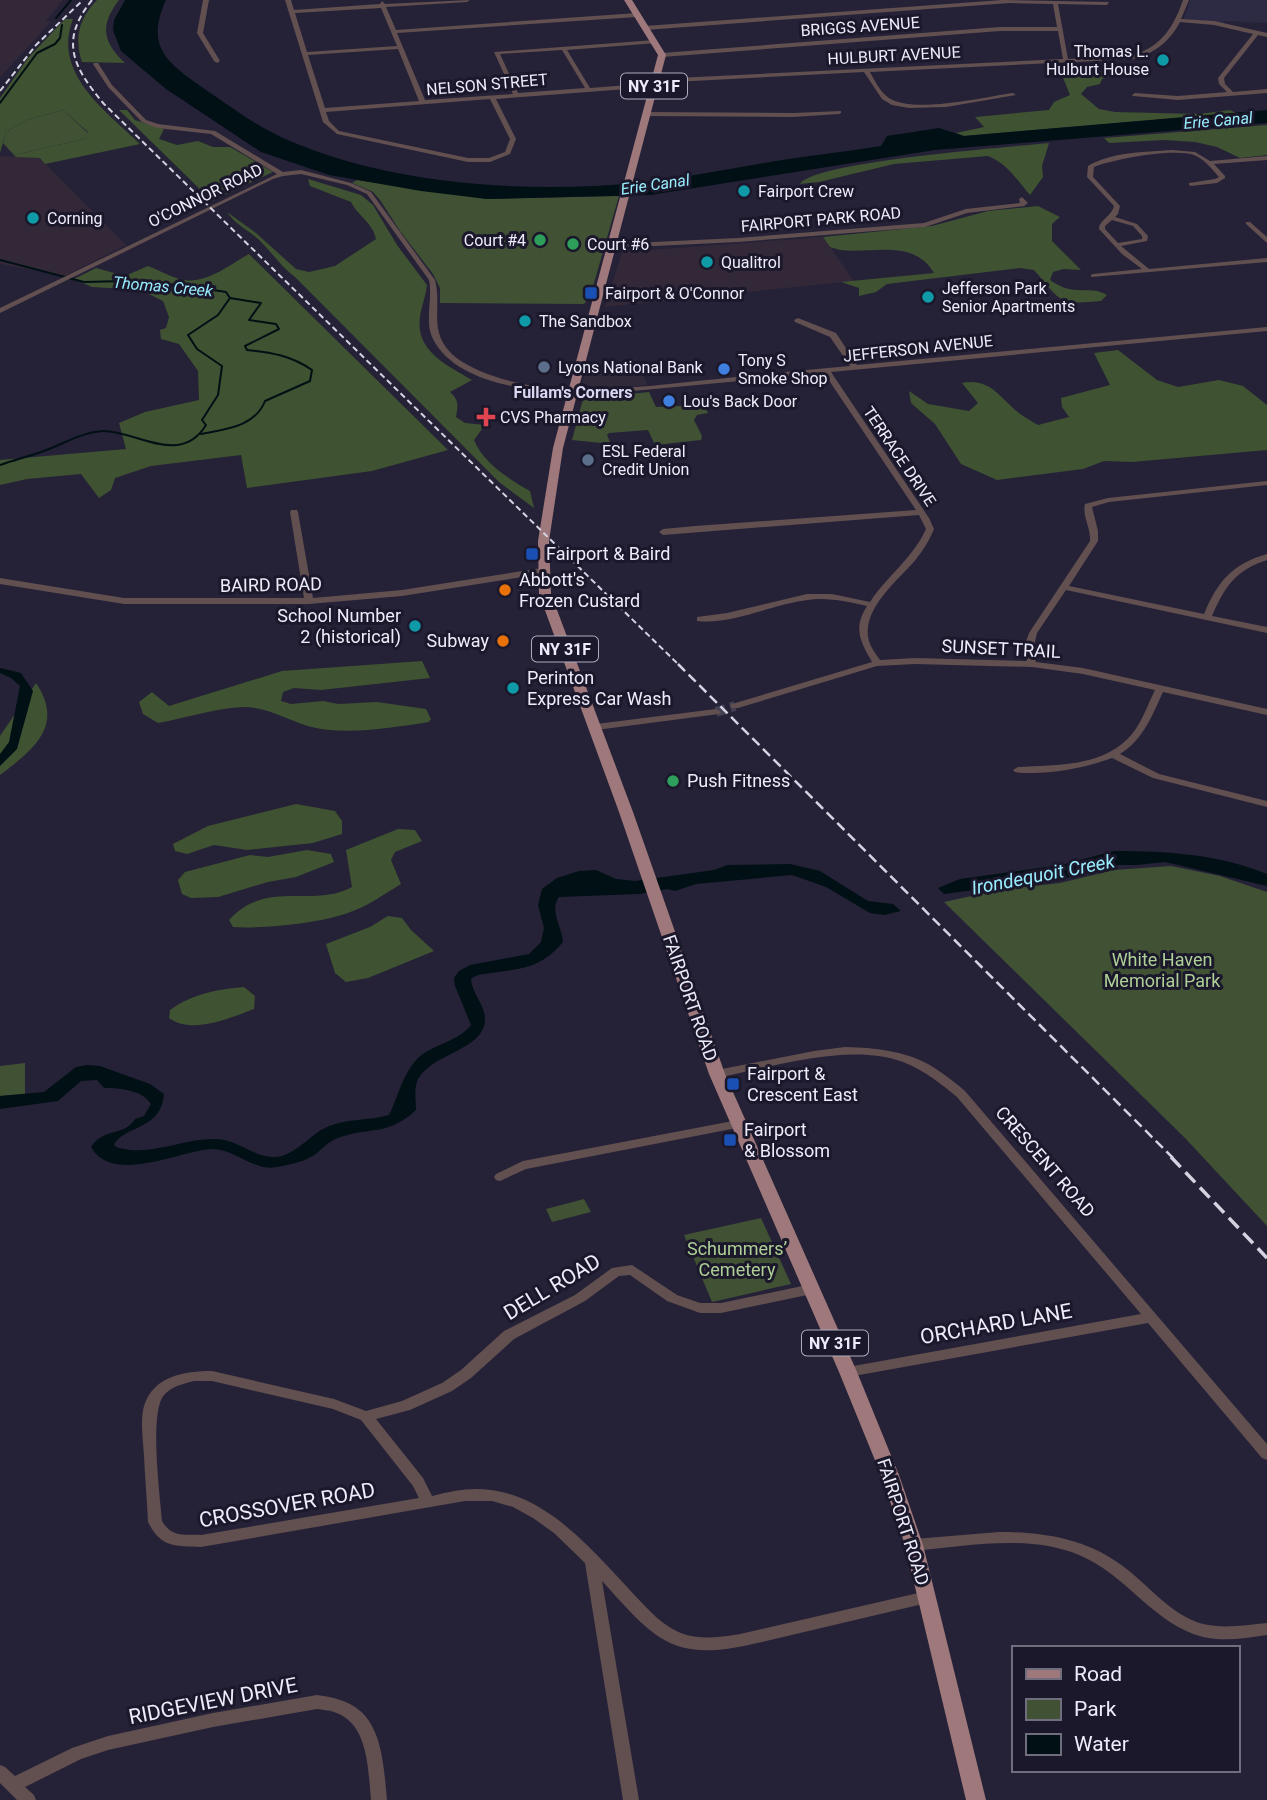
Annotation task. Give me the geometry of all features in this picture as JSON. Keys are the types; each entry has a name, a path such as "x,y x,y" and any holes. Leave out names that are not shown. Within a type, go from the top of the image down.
{"main road":[{"name":"NY 31F","path":"628,0 662,55 646,114"},
{"name":"FAIRPORT ROAD","path":"646,114 572,391 552,478 542,571 548,604 596,727 717,1074 848,1372 890,1475 914,1545 976,1800"}],"street":[{"path":"206,0 200,33 217,61"},
{"path":"288,0 327,124 341,134 461,159 487,161 506,155 513,139 492,97"},
{"path":"292,12 382,3 467,0"},
{"path":"1186,0 1179,20 1219,24 1267,35"},
{"path":"1055,1 1066,61"},
{"path":"645,28 963,2 1107,3"},
{"path":"382,3 424,103"},
{"path":"394,32 637,15"},
{"name":"HULBURT AVENUE","path":"655,83 1135,57 1164,40 1176,29 1179,20"},
{"name":"BRIGGS AVENUE","path":"662,55 1000,29 1061,29"},
{"path":"1232,94 1222,84 1221,78 1256,34"},
{"path":"516,95 496,54 654,42"},
{"path":"305,54 400,47"},
{"path":"564,49 588,89"},
{"path":"96,64 110,86 144,121 157,126 213,132 282,174"},
{"path":"866,71 885,99 903,105 925,106 1013,95"},
{"name":"NELSON STREET","path":"322,110 655,83"},
{"path":"1135,95 1173,98 1267,92"},
{"path":"646,114 729,116 839,112"},
{"path":"1148,271 1116,245 1102,229 1102,225 1117,211 1117,206 1088,173 1096,163 1123,157 1183,152 1195,154 1223,178 1191,184"},
{"path":"1208,163 1267,158"},
{"name":"O'CONNOR ROAD","path":"0,311 282,174 301,172 358,187 373,196 432,280 436,293 436,338 452,357 480,373 503,381 572,391"},
{"name":"FAIRPORT PARK ROAD","path":"612,246 741,240 926,225 966,211 1022,205 1025,203 1022,200"},
{"path":"1111,218 1135,225 1145,236 1145,240 1139,242 1116,245"},
{"path":"1248,223 1267,240"},
{"path":"1093,276 1267,260"},
{"path":"798,320 833,335 856,369"},
{"name":"JEFFERSON AVENUE","path":"572,391 611,391 826,372 1267,329"},
{"name":"TERRACE DRIVE","path":"826,372 930,529 927,537 872,605 864,619 864,639 877,663"},
{"path":"1032,664 1028,650 1033,633 1094,541 1094,525 1087,511 1088,506 1100,501 1267,483"},
{"path":"293,512 309,601"},
{"path":"663,532 750,523 848,519 921,512"},
{"path":"1208,617 1225,580 1240,569 1267,557"},
{"name":"BAIRD ROAD","path":"0,581 124,601 309,601 402,593 542,571"},
{"path":"1063,587 1267,630"},
{"path":"700,619 718,619 809,597 839,598 872,605"},
{"name":"SUNSET TRAIL","path":"735,706 877,663 1032,664 1083,671 1267,712"},
{"path":"1018,770 1071,765 1114,755 1139,732 1160,688"},
{"path":"596,727 716,712"},
{"path":"1114,755 1156,776 1267,804"},
{"name":"CRESCENT ROAD","path":"717,1074 858,1050 893,1053 930,1068 961,1094 1267,1454"},
{"path":"499,1177 523,1165 738,1124"},
{"name":"DELL ROAD","path":"366,1416 405,1406 447,1388 509,1335 580,1298 599,1281 616,1271 632,1270 672,1298 700,1308 721,1308 812,1289"},
{"name":"ORCHARD LANE","path":"848,1372 1152,1317"},
{"name":"CROSSOVER ROAD","path":"366,1416 334,1404 212,1376 194,1376 169,1383 158,1392 150,1413 153,1516 157,1527 173,1540 201,1541 466,1495 482,1496 527,1506 556,1526 663,1633 689,1643 708,1644 754,1637 927,1597"},
{"path":"366,1416 418,1482 428,1502"},
{"path":"914,1545 1004,1538 1058,1543 1085,1552 1115,1569 1164,1612 1183,1624 1205,1632 1227,1635 1267,1629"},
{"path":"592,1563 631,1800"},
{"name":"RIDGEVIEW DRIVE","path":"13,1784 66,1758 108,1743 213,1720 317,1702 347,1708 368,1733 379,1800"},
{"path":"0,1772 28,1800"}],"shaded area":[{"path":"0,0 63,0 46,21 51,22 0,77"},
{"path":"1190,0 1267,0 1267,23 1184,19"},
{"path":"0,156 40,158 126,245 65,276 0,264"},
{"path":"823,237 854,281 605,307 622,252"},
{"path":"635,359 648,385 596,389 582,383 588,363"}],"green space":[{"path":"97,0 119,0 109,17 106,33 117,55 125,63 82,62 78,36 82,21"},
{"path":"65,19 73,19 68,38 70,57 76,73 98,104 140,144 45,164 40,158 14,155 84,139 88,132 63,110 27,120 6,132 0,153 0,98 28,58"},
{"path":"1119,69 1128,72 1102,79 1100,84 1087,87 1081,94 1099,109 1115,112 1199,114 1230,110 1236,113 964,136 956,133 984,127 975,117 1049,110 1054,102 1070,95 1062,75"},
{"path":"63,110 88,133 84,139 14,155 3,143 6,132 27,120"},
{"path":"119,110 127,110 135,120 164,129 159,139 177,145 198,141 213,147 230,147 273,172 212,201"},
{"path":"1267,125 1267,155 1240,158 1217,147 1195,142 1164,140 1109,143 1104,138"},
{"path":"1049,143 1042,166 1043,177 1030,195 1006,168 988,156 894,164 800,184 813,176 840,168 875,162"},
{"path":"308,179 361,195 373,205 397,245 427,285 420,317 422,339 435,356 472,380 450,392 457,403 456,417 465,423 485,425 474,440 478,448 498,470 530,491 534,508 499,482 260,240 235,222 227,212 256,233 296,269 309,272 335,266 376,239 369,224 351,202 310,186"},
{"path":"357,180 487,199 619,196 590,297 584,304 440,303 440,288 433,274 373,192 352,183"},
{"path":"1038,206 1060,217 1052,224 1052,241 1081,270 1063,269 1053,272 1050,280 1074,290 1107,295 1101,301 1076,302 1062,299 1034,270 1020,268 887,284 876,292 859,296 859,288 841,282 934,273 925,262 904,251 840,250 830,247 823,237 932,226 988,211"},
{"path":"249,254 448,450 372,471 247,488 241,455 151,466 115,478 111,490 99,498 81,474 27,479 0,485 0,460 126,449 119,423 145,412 199,400 198,371 179,344 161,339 160,330 166,328 169,317 163,301 141,290 92,287 74,279 96,268 125,276 148,266 175,278 201,279"},
{"path":"1118,350 1157,380 1178,387 1219,380 1243,386 1267,405 1267,450 1132,462 1104,461 1083,469 997,480 961,464 935,424 911,403 909,391 928,404 969,411 978,403 962,383 980,383 994,390 1019,413 1038,425 1069,417 1062,407 1061,398 1110,385 1094,353"},
{"path":"649,392 656,407 704,405 708,413 697,415 694,420 702,436 701,440 655,445 648,430 609,433 607,435 611,444 572,440 583,399"},
{"path":"422,661 430,678 321,690 294,688 283,692 281,701 291,704 323,701 338,704 377,702 426,709 431,719 429,722 402,726 328,730 243,707 158,723 143,714 139,702 152,692 169,706 282,671"},
{"path":"36,683 44,698 46,724 34,746 0,775 0,736"},
{"path":"296,804 335,811 342,821 342,834 313,843 247,850 214,845 187,854 175,851 173,844 208,826"},
{"path":"398,829 415,830 422,841 395,852 391,860 401,884 359,909 326,919 261,927 233,927 229,920 244,907 259,900 321,896 352,887 346,850"},
{"path":"307,850 331,854 334,862 296,877 268,882 218,897 191,898 182,894 178,880 185,872 250,855 268,857"},
{"name":"White Haven Memorial Park","path":"1171,866 1220,876 1267,892 1267,1226 1185,1138 944,902 999,890 1060,883 1114,870"},
{"path":"388,916 402,918 434,951 368,978 346,982 335,973 326,944 370,927"},
{"path":"244,987 255,996 254,1009 199,1025 178,1023 169,1018 170,1010 196,996"},
{"path":"25,1063 25,1094 0,1096 0,1066"},
{"path":"584,1199 591,1212 552,1222 546,1209"},
{"name":"Schummers’ Cemetery","path":"761,1218 791,1284 712,1302 684,1235"}],"water":[{"name":"Erie Canal","path":"125,0 166,0 158,32 159,44 165,55 195,82 269,131 331,156 374,168 465,183 557,187 645,182 881,146 887,136 939,128 964,136 1267,110 1267,123 935,150 650,195 487,199 329,175 261,152 166,89 121,51 113,30 114,20"},
{"path":"0,668 21,673 33,691 17,749 0,766 0,754 9,742 20,686 0,673"},
{"name":"Irondequoit Creek","path":"1114,851 1172,853 1230,862 1267,874 1267,886 1165,862 1112,865 1072,877 944,894 938,888 960,879 1061,865"},
{"path":"790,864 820,871 868,901 893,904 901,911 884,915 870,913 826,887 792,875 696,884 675,891 667,889 639,894 559,897 555,908 563,942 539,962 514,970 481,974 471,979 485,1016 482,1031 475,1040 423,1072 416,1085 416,1110 387,1128 338,1138 313,1156 298,1162 269,1168 228,1152 211,1149 147,1163 114,1164 101,1158 91,1147 102,1137 125,1128 135,1119 144,1116 151,1104 136,1093 104,1088 97,1080 81,1081 58,1101 0,1109 0,1096 44,1092 76,1067 100,1066 150,1084 164,1094 157,1114 120,1138 114,1144 116,1147 141,1150 216,1139 233,1142 265,1156 282,1156 327,1127 389,1115 416,1060 458,1036 471,1025 454,978 459,971 470,965 529,954 541,942 544,928 538,905 542,889 557,878 579,871 596,870 616,879 635,881 714,870 727,865"}],"waterway":[{"name":"Thomas Creek","path":"56,18 71,0"},
{"name":"Thomas Creek","path":"0,103 37,53 55,44 60,38 62,25"},
{"name":"Thomas Creek","path":"0,260 84,282 126,281 157,288 175,284 226,292 230,298"},
{"name":"Thomas Creek","path":"0,465 86,434 102,431 170,445 183,444 195,438 206,425 202,420 218,395 222,366 197,349 188,335 218,315 230,298"},
{"path":"201,434 247,422 265,401 310,381 312,370 297,361 247,350 245,346 279,329 276,324 249,320 261,303 230,298"}],"tunnel":[{"path":"716,712 735,706"}],"railway":[{"path":"0,91 36,45 83,0"},
{"path":"92,0 76,28 74,54 84,78 104,104 680,666"},
{"path":"678,664 1173,1158"},
{"path":"1171,1157 1267,1258"}],"place":[{"name":"Thomas L. Hulburt House","path":"1163,60"},
{"name":"Fairport Crew","path":"744,191"},
{"name":"Corning","path":"33,218"},
{"name":"Court #4","path":"540,240"},
{"name":"Court #6","path":"573,244"},
{"name":"Qualitrol","path":"707,262"},
{"name":"Fairport & O'Connor","path":"591,293"},
{"name":"Jefferson Park Senior Apartments","path":"928,297"},
{"name":"The Sandbox","path":"525,321"},
{"name":"Lyons National Bank","path":"544,367"},
{"name":"Tony S Smoke Shop","path":"724,369"},
{"name":"Lou's Back Door","path":"669,401"},
{"name":"CVS Pharmacy","path":"486,417"},
{"name":"ESL Federal Credit Union","path":"588,460"},
{"name":"Fairport & Baird","path":"532,554"},
{"name":"Abbott's Frozen Custard","path":"505,590"},
{"name":"School Number 2 (historical)","path":"415,626"},
{"name":"Subway","path":"503,641"},
{"name":"Perinton Express Car Wash","path":"513,688"},
{"name":"Push Fitness","path":"673,781"},
{"name":"Fairport & Crescent East","path":"733,1084"},
{"name":"Fairport & Blossom","path":"730,1140"}],"district":[{"name":"Fullam's Corners","path":"573,392"}]}
